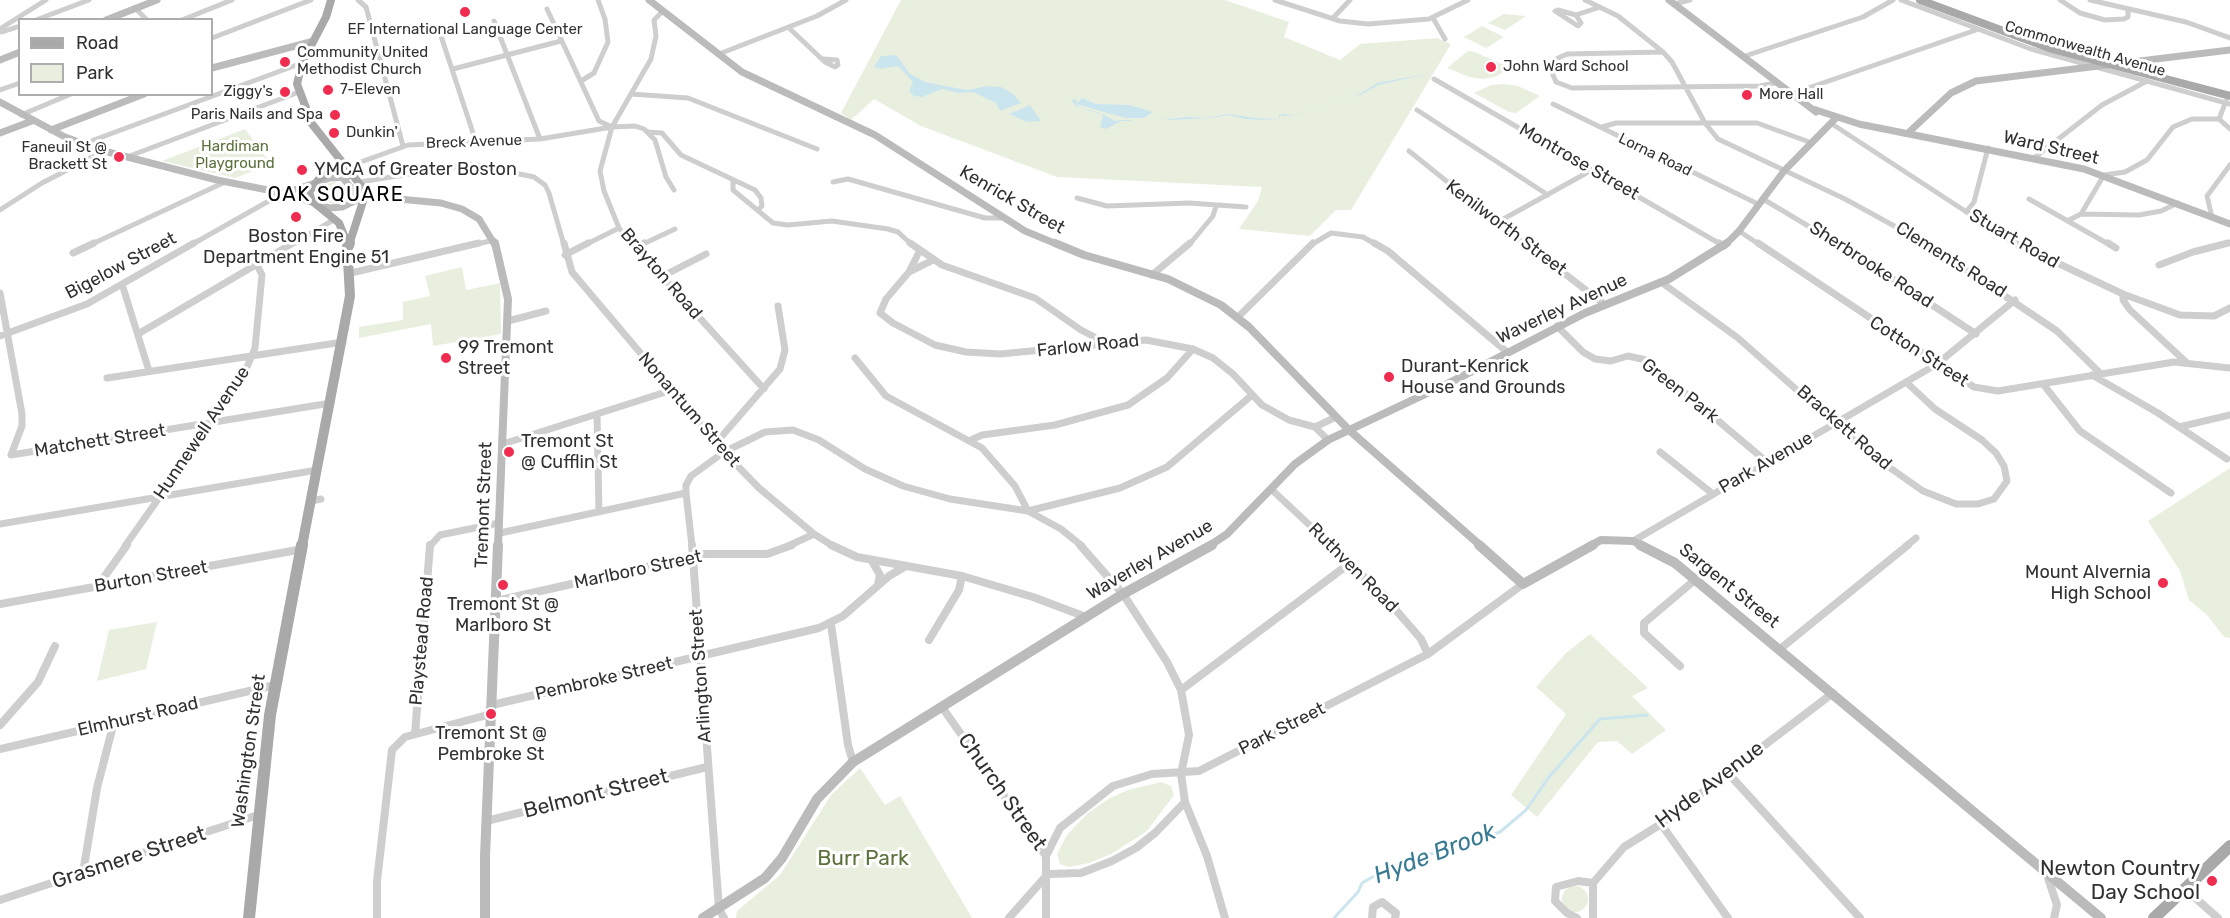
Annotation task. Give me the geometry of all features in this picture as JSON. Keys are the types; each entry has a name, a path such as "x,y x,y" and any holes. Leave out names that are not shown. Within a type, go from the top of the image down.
{"main road":[{"path":"332,0 302,63 298,75 299,92 309,118 343,169 360,182 366,192 357,214 349,249"},
{"name":"Commonwealth Avenue","path":"1920,0 2043,46 2228,100"},
{"path":"2136,61 2146,77"},
{"path":"343,169 316,182 309,192 310,199 335,219 344,230 349,249"},
{"path":"335,219 344,221 357,214"},
{"name":"Washington Street","path":"249,918 258,815 275,685 303,549 317,500 317,470 349,312 351,273 349,249"},
{"path":"2154,918 2230,846"}],"street":[{"path":"20,18 46,0"},
{"path":"41,18 89,0"},
{"path":"111,18 157,0"},
{"path":"187,18 232,0"},
{"path":"213,38 312,0"},
{"path":"358,0 366,7 403,146"},
{"path":"581,81 594,72 608,42 605,19 597,0"},
{"name":"Kenrick Street","path":"649,0 754,79 875,135 1004,218 1064,249 1152,275 1200,293 1238,317 1349,430"},
{"path":"719,54 789,28 846,0"},
{"path":"1275,0 1333,18 1368,24 1433,18 1468,0"},
{"path":"1333,18 1350,0"},
{"name":"Clements Road","path":"1585,0 1620,17 1663,52 1686,87 1705,123 1718,139 1894,224 2015,300 2057,331 2096,374 2227,459"},
{"path":"1672,2 1690,0"},
{"path":"1742,57 1863,17 1893,0"},
{"name":"Commonwealth Avenue","path":"1901,0 1976,30 2064,60 2146,77"},
{"path":"2060,0 2080,13 2111,20 2127,18 2128,10"},
{"path":"2090,0 2186,22 2230,38"},
{"path":"1672,2 1775,83 1834,121"},
{"path":"1576,15 1581,23 1579,26 1555,11 1576,15 1600,7"},
{"path":"135,8 145,18"},
{"path":"547,9 599,121 612,127"},
{"name":"Brayton Road","path":"663,11 654,20 656,36 651,59 612,127 610,143 600,171 604,191 619,228 634,248 764,390"},
{"path":"1433,18 1444,39"},
{"path":"2,30 18,19"},
{"path":"494,21 533,115 540,139"},
{"path":"0,22 2,30"},
{"path":"2,30 18,26"},
{"path":"438,27 476,142"},
{"path":"789,28 823,59"},
{"path":"1791,94 1976,30"},
{"path":"213,68 314,41"},
{"path":"453,69 561,41"},
{"path":"1908,133 1944,98 1964,86 1987,79 2230,50"},
{"path":"1663,52 1562,56 1550,65 1556,82 1576,88 1760,86 1775,83"},
{"path":"0,60 18,53"},
{"path":"2064,60 2070,69"},
{"path":"213,96 302,63"},
{"path":"2034,158 2102,105 2146,77"},
{"name":"Montrose Street","path":"1434,79 1724,246"},
{"path":"0,90 18,84"},
{"path":"127,157 299,92"},
{"path":"631,94 688,98 817,149"},
{"path":"21,115 66,96"},
{"path":"51,130 139,96"},
{"path":"83,144 213,96"},
{"path":"2219,119 2228,100"},
{"path":"1,103 83,144 127,157 225,182 283,193 336,208 365,196"},
{"name":"Lorna Road","path":"1553,104 1761,201"},
{"path":"1417,110 1548,195"},
{"path":"2080,214 2104,176 2125,172 2148,160 2164,134 2176,124 2192,119 2219,119 2230,129"},
{"path":"0,133 33,121"},
{"name":"Ward Street","path":"1834,121 1988,148 2104,176 2230,224"},
{"name":"Waverley Avenue","path":"703,918 722,914 765,878 782,858 817,799 853,762 1123,594 1183,563 1227,534 1295,464 1328,440 1455,380 1557,326 1660,282 1724,246 1739,231 1785,171 1834,121"},
{"name":"Stuart Road","path":"1834,121 1966,212 2039,257 2123,294 2180,315 2214,316 2230,308"},
{"path":"1602,127 1616,123 1762,124 1812,143"},
{"name":"Breck Avenue","path":"343,169 403,146 540,139 612,127 635,126 648,132 662,133 681,154 733,182 745,183 761,198 762,206 758,210"},
{"path":"648,132 659,148 666,177 674,190"},
{"path":"1966,212 1974,202 1988,148"},
{"path":"0,210 42,183 104,151"},
{"name":"Kenilworth Street","path":"1409,152 1604,304"},
{"name":"Nonantum Street","path":"360,182 471,164 527,174 540,181 548,189 572,272 724,452 766,495 814,534 839,550 872,561 962,576 1033,597 1086,617"},
{"path":"2212,217 2207,196 2230,165"},
{"path":"343,169 355,194 365,196"},
{"path":"1498,222 1592,170"},
{"path":"833,182 848,179 985,218 1004,218"},
{"path":"73,253 225,182"},
{"name":"Bigelow Street","path":"3,334 83,306 283,193 316,182"},
{"path":"733,182 733,190 777,224 832,221 898,232 919,252 933,260 962,273 1035,297 1088,334 1104,342"},
{"name":"Tremont Street","path":"365,196 427,201 458,207 481,221 494,240 508,298 486,821 485,918"},
{"path":"1077,198 1107,206 1166,203 1246,207"},
{"path":"2029,199 2116,248"},
{"name":"Sherbrooke Road","path":"1761,201 1866,260 1976,334"},
{"path":"2067,220 2080,214 2139,215 2161,211 2178,203"},
{"path":"1152,275 1192,243 1213,216 1216,206"},
{"path":"138,334 335,219"},
{"path":"566,255 619,228"},
{"path":"634,248 675,229"},
{"name":"Cotton Street","path":"1739,231 1964,382 1986,390 2043,384 2149,364 2186,362 2230,369"},
{"path":"1238,317 1309,246 1322,237 1339,233 1363,237 1388,251 1507,352"},
{"path":"351,273 494,240"},
{"path":"2159,265 2193,252 2230,243"},
{"path":"909,272 919,252"},
{"path":"662,277 706,254"},
{"path":"909,272 933,260"},
{"name":"Hunnewell Avenue","path":"97,587 212,423 253,356 262,275 257,265"},
{"name":"Farlow Road","path":"909,272 886,299 880,313 893,323 935,345 966,352 1023,353 1104,342 1146,340 1193,349 1224,365 1251,396 1275,413 1315,427 1328,440"},
{"name":"Brackett Road","path":"1660,282 1738,338 1884,465 1931,495 1964,504 1978,504 1994,499 2007,481 2004,466 1996,453 1982,440 1944,416 1906,382"},
{"path":"122,284 149,371"},
{"path":"0,293 3,334"},
{"path":"2123,294 2123,300 2130,310 2186,362"},
{"name":"Park Avenue","path":"1633,542 1937,364 2015,300"},
{"path":"716,443 780,369 784,350 778,306"},
{"path":"508,321 546,311"},
{"name":"Green Park","path":"1557,326 1583,352 1595,359 1611,361 1628,356 1646,360 1767,462"},
{"name":"Matchett Street","path":"3,334 22,420 11,455 331,403"},
{"path":"1084,346 1088,334"},
{"path":"107,378 343,342"},
{"path":"971,440 982,435 1055,425 1128,405 1149,393 1167,378 1193,349"},
{"path":"855,358 873,383 886,396 906,409 971,440 1008,478 1028,511"},
{"path":"2043,384 2069,420 2080,431 2171,493"},
{"path":"503,444 672,390"},
{"path":"1028,511 1120,488 1167,467 1251,396"},
{"path":"597,414 599,512"},
{"path":"2179,427 2230,415"},
{"path":"1315,427 1336,417"},
{"path":"1349,430 1523,584"},
{"path":"686,494 686,485 691,476 724,452 765,432 805,432 865,469 903,486 950,499 1009,506 1028,511 1061,530 1083,547 1123,594 1167,662 1181,690 1189,735 1181,774 1185,802 1208,855 1225,918"},
{"path":"1660,452 1713,494"},
{"path":"0,524 317,470"},
{"name":"Ruthven Road","path":"1271,489 1382,594 1421,639 1428,654"},
{"name":"Playstead Road","path":"491,710 415,734 430,545 440,535 599,512 686,494"},
{"name":"Arlington Street","path":"686,494 693,557 707,767 722,914"},
{"name":"Marlboro Street","path":"496,601 715,553 767,554 814,534"},
{"path":"1780,649 1916,538"},
{"name":"Sargent Street","path":"1523,584 1544,575 1601,540 1633,542 1663,555 1696,579 2101,918"},
{"name":"Burton Street","path":"0,604 303,549"},
{"path":"872,561 880,575 878,584"},
{"path":"1181,690 1350,563"},
{"name":"Pembroke Street","path":"491,710 831,624 878,584 906,566"},
{"path":"929,640 959,590 962,576"},
{"path":"1680,666 1644,633 1644,623 1696,579"},
{"name":"Park Street","path":"1046,856 1051,841 1060,828 1113,786 1152,774 1181,774 1199,771 1428,654 1523,584"},
{"path":"831,624 848,745 853,762"},
{"path":"0,725 38,682 55,646"},
{"name":"Elmhurst Road","path":"0,749 275,685"},
{"name":"Hyde Avenue","path":"1593,883 1599,873 1624,847 1661,824 1833,693"},
{"name":"Church Street","path":"942,707 1046,856 1048,874 1046,918"},
{"path":"84,873 98,789 114,722"},
{"path":"377,918 377,881 389,760 398,742 415,734"},
{"name":"Belmont Street","path":"486,821 707,767"},
{"path":"1727,772 1860,918"},
{"path":"1009,918 1048,874 1081,873 1112,861 1155,833 1185,802"},
{"name":"Grasmere Street","path":"0,900 258,815"},
{"path":"1661,824 1728,918"},
{"path":"2045,870 2057,905 2054,918"},
{"path":"1577,918 1567,914 1555,901 1556,887 1578,881 1593,883 1593,918"},
{"path":"2185,890 2218,918"},
{"path":"1372,918 1373,907 1382,902 1389,905 1396,913 1395,918"}],"green space":[{"path":"901,0 1225,0 1289,22 1284,37 1340,60 1360,44 1437,38 1451,44 1351,210 1336,210 1310,236 1239,229 1258,201 1262,187 1057,177 921,126 874,99 851,120 841,113"},
{"path":"1504,14 1526,16 1505,30 1488,23"},
{"path":"1482,26 1504,37 1486,48 1464,37"},
{"path":"1468,51 1511,68 1495,77 1483,79 1469,77 1447,68"},
{"path":"1491,85 1518,86 1540,96 1516,113 1509,112 1474,93"},
{"name":"Hardiman Playground","path":"245,129 271,164 235,178 162,161"},
{"name":"OAK SQUARE","path":"335,182 351,197 341,204 332,204 316,192 325,184"},
{"path":"462,267 466,290 500,283 501,334 433,346 431,324 359,338 359,327 403,320 403,302 430,296 425,276"},
{"path":"2230,468 2230,638 2224,637 2207,615 2189,600 2180,571 2148,521"},
{"path":"157,622 146,669 97,681 109,630"},
{"path":"1590,634 1648,688 1632,696 1666,730 1632,754 1617,741 1598,742 1537,817 1511,795 1566,714 1536,687 1566,653"},
{"name":"Burr Park","path":"860,768 885,805 900,796 972,918 736,918 737,911 780,875 831,795"},
{"path":"1161,782 1171,786 1174,795 1147,831 1111,854 1089,863 1069,867 1060,864 1057,854 1067,835 1088,813 1110,798 1128,790"},
{"path":"1575,886 1584,890 1588,899 1584,908 1575,912 1566,908 1562,899 1566,890"}],"water":[{"path":"896,55 910,74 925,82 967,90 988,86 1001,87 1012,93 1021,103 1000,111 996,103 973,92 959,93 942,89 922,97 914,96 909,91 913,82 898,66 880,69 874,67 881,56"},
{"path":"1432,73 1378,85 1361,95 1295,115 1283,116 1280,115 1294,115 1357,96 1377,83"},
{"path":"1082,98 1096,104 1129,105 1153,112 1144,118 1125,118 1076,104"},
{"path":"1076,99 1078,107 1103,114 1115,121 1132,120 1121,121 1106,129 1100,127 1103,115 1077,107 1071,100"},
{"path":"1030,105 1041,121 1027,122 1009,114"},
{"path":"1227,114 1264,119 1279,118 1280,115 1280,118 1266,120 1228,115 1211,118 1162,120 1186,117 1207,118"}],"waterway":[{"name":"Hyde Brook","path":"1334,918 1358,892 1362,883 1383,871 1429,854 1449,852 1500,832 1526,810 1549,777 1600,719 1647,715"}],"place":[{"name":"EF International Language Center","path":"465,12"},
{"name":"Community United Methodist Church","path":"285,62"},
{"name":"John Ward School","path":"1491,67"},
{"name":"7-Eleven","path":"328,90"},
{"name":"Ziggy's","path":"285,92"},
{"name":"More Hall","path":"1747,95"},
{"name":"Paris Nails and Spa","path":"335,115"},
{"name":"Dunkin'","path":"334,133"},
{"name":"Faneuil St @ Brackett St","path":"119,157"},
{"name":"YMCA of Greater Boston","path":"302,170"},
{"name":"Boston Fire Department Engine 51","path":"296,217"},
{"name":"99 Tremont Street","path":"446,358"},
{"name":"Durant-Kenrick House and Grounds","path":"1389,377"},
{"name":"Tremont St @ Cufflin St","path":"509,452"},
{"name":"Mount Alvernia High School","path":"2163,583"},
{"name":"Tremont St @ Marlboro St","path":"503,585"},
{"name":"Tremont St @ Pembroke St","path":"491,714"},
{"name":"Newton Country Day School","path":"2212,881"}],"district":[{"name":"OAK SQUARE","path":"336,195"}]}
